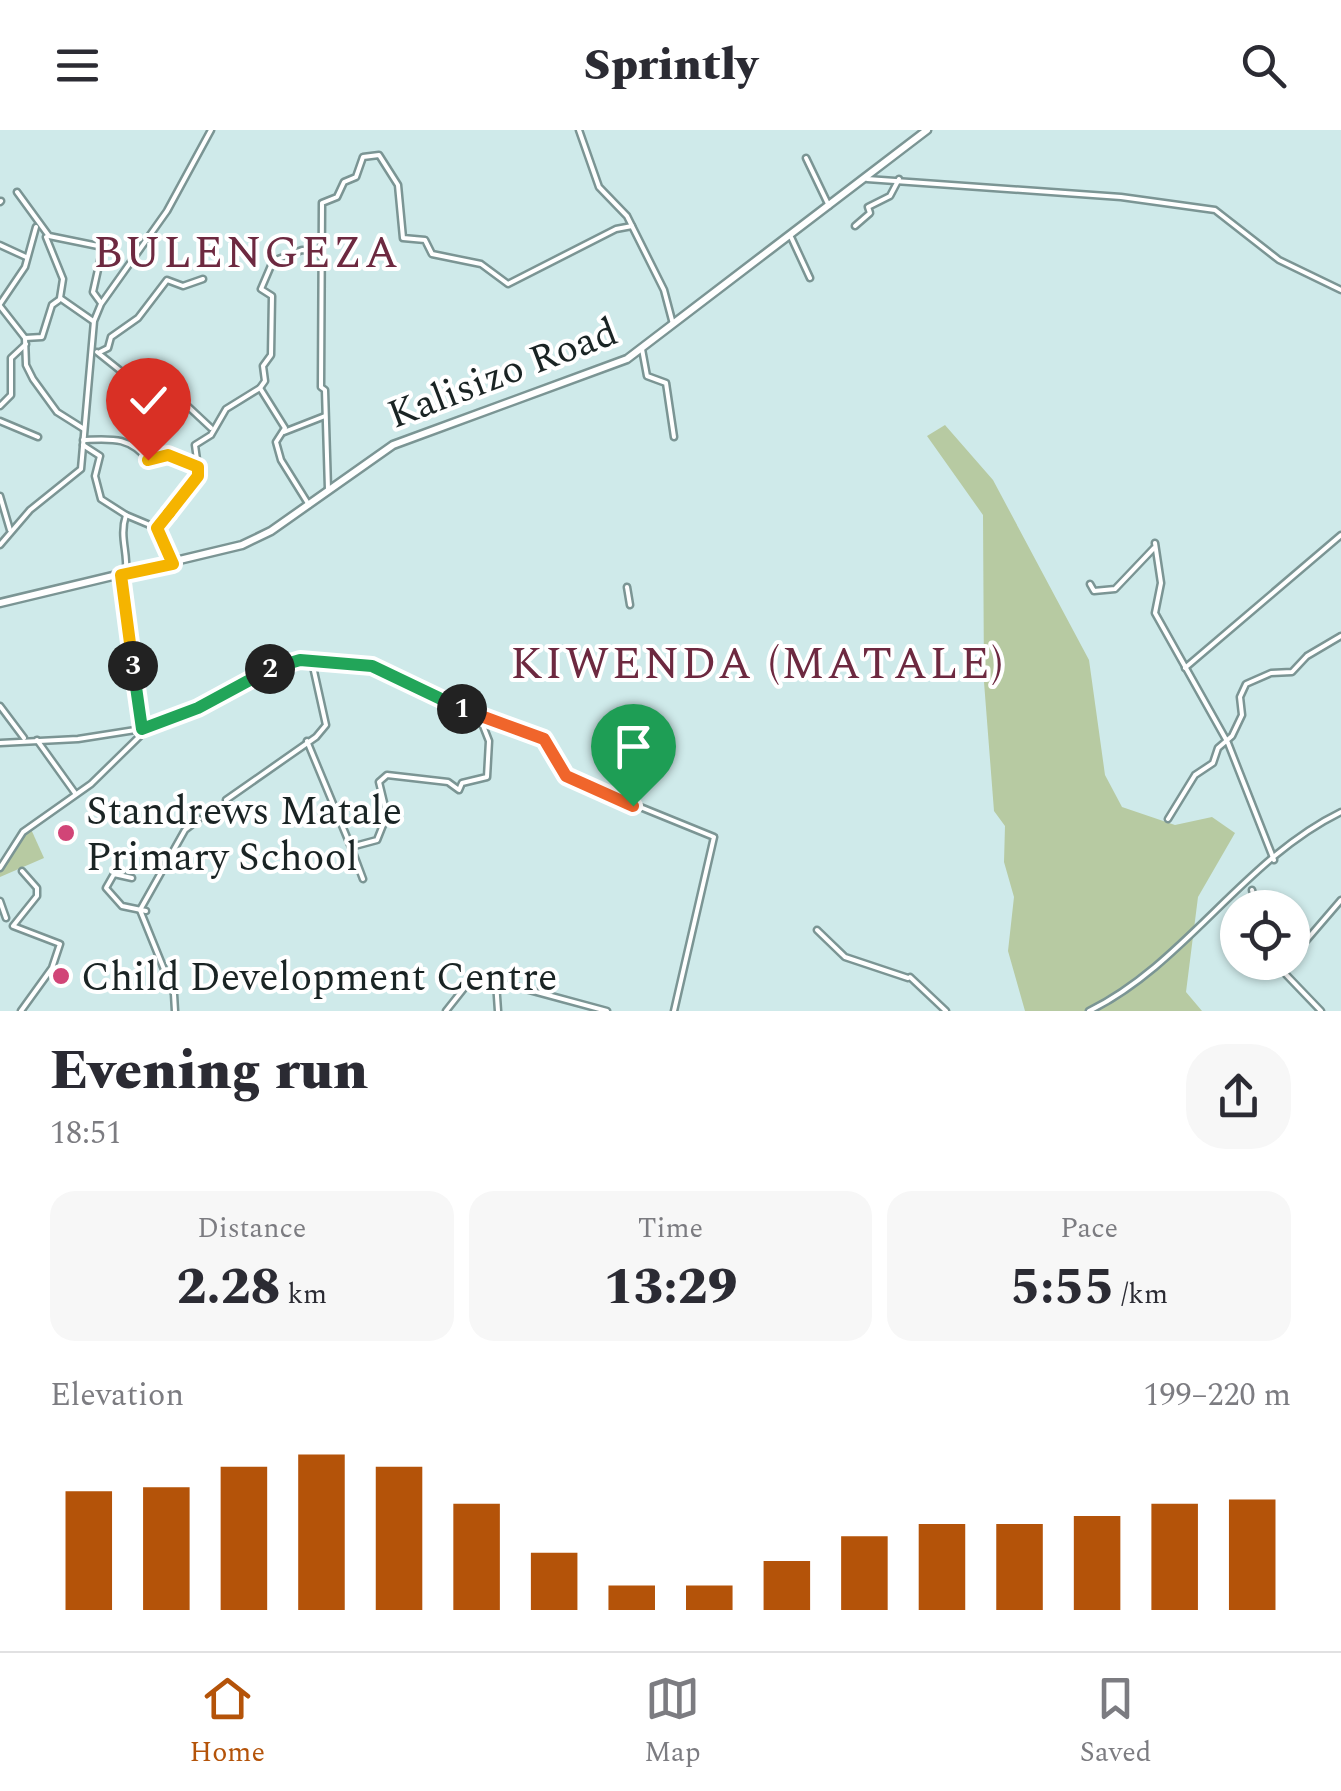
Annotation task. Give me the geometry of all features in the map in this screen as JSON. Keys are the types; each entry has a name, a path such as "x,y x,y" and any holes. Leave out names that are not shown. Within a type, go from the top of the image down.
{"street":[{"path":"0,545 78,473 94,354 94,321 101,304 158,227 211,130"},
{"path":"579,130 599,187 632,226 664,290 674,320 670,329"},
{"name":"Kalisizo Road","path":"0,602 246,544 310,505 370,458 419,433 599,371 670,329 828,206 875,176 927,130"},
{"path":"328,489 321,387 325,316 322,202 337,197 344,182 358,174 361,158 374,153 398,184 403,238 426,240 432,254 481,264 508,284 616,229 632,226"},
{"path":"806,158 828,206"},
{"path":"875,176 1121,197 1215,210 1278,260 1341,290"},
{"path":"855,226 870,213 868,207 890,196 899,180"},
{"path":"17,192 36,223 51,238 103,246 93,292 101,304"},
{"path":"36,223 19,279 0,305 26,341 26,365 33,379 57,412 84,429"},
{"path":"0,406 12,396 11,358 26,341 42,337 52,305 60,298 64,279 45,232"},
{"path":"790,236 810,278"},
{"path":"0,245 26,257"},
{"path":"284,432 260,388 273,336 272,296 261,289 272,261 302,250 321,251"},
{"path":"94,354 108,348 111,336 140,316 168,279 183,286 203,279"},
{"path":"60,298 94,321"},
{"path":"642,349 647,376 666,383 674,437"},
{"path":"94,354 132,380 168,370 180,399 212,428"},
{"path":"157,528 198,476 196,446 211,434 226,409 260,388"},
{"path":"310,505 281,460 276,442 284,432 325,416"},
{"path":"0,421 38,437"},
{"path":"83,443 117,438 138,448 148,460 168,455 198,467"},
{"path":"83,443 98,452 95,476 101,499 157,528 173,564"},
{"path":"0,496 11,531"},
{"path":"0,868 23,832 76,795 140,737 123,574 128,556 120,536 126,515"},
{"path":"1183,668 1190,667 1341,535"},
{"path":"1090,584 1094,590 1115,590 1155,543 1161,583 1155,613 1226,741 1274,860"},
{"path":"627,587 630,605"},
{"path":"1168,819 1194,775 1213,763 1242,715 1240,697 1250,680 1292,672 1307,656 1341,636"},
{"path":"226,800 326,725 311,661"},
{"path":"0,743 142,729 198,708 275,666 311,661 372,666 544,739 570,778 714,837 674,1011"},
{"path":"0,706 25,740"},
{"path":"351,846 377,840 387,815 379,782 387,775 418,776 459,790 462,782 487,777 489,741 478,714"},
{"path":"37,740 76,795"},
{"path":"307,741 363,879"},
{"path":"1088,1011 1142,976 1274,860 1341,812"},
{"path":"176,1011 174,994 143,911 185,830 199,819"},
{"path":"20,1011 52,968 60,944 13,926 37,896 36,888 22,871"},
{"path":"132,878 114,874 106,888 118,904 143,911"},
{"path":"1310,936 1341,900"},
{"path":"0,901 6,918"},
{"path":"817,930 844,957 908,978 946,1011"},
{"path":"490,978 500,991 498,1011"},
{"path":"446,1011 469,982 490,978 607,1011"},
{"path":"1289,980 1321,1011"}],"green space":[{"path":"945,425 993,480 1089,660 1105,775 1122,807 1175,825 1212,817 1235,833 1198,897 1186,992 1202,1011 1025,1011 1008,951 1014,897 1004,862 1005,826 994,811 984,682 983,515 927,436"},
{"path":"30,827 44,858 0,877 0,870"}],"place":[{"name":"Standrews Matale Primary School","path":"66,833"},
{"name":"Child Development Centre","path":"61,976"}],"district":[{"name":"BULENGEZA","path":"247,251"},
{"name":"KIWENDA (MATALE)","path":"758,662"}],"route":[{"path":"148,460 168,455 198,467 199,472 157,528 173,556 173,564 121,575 142,729 198,708 275,666 294,660 356,668 372,666 444,702 544,739 566,776 607,791 633,806"}]}
